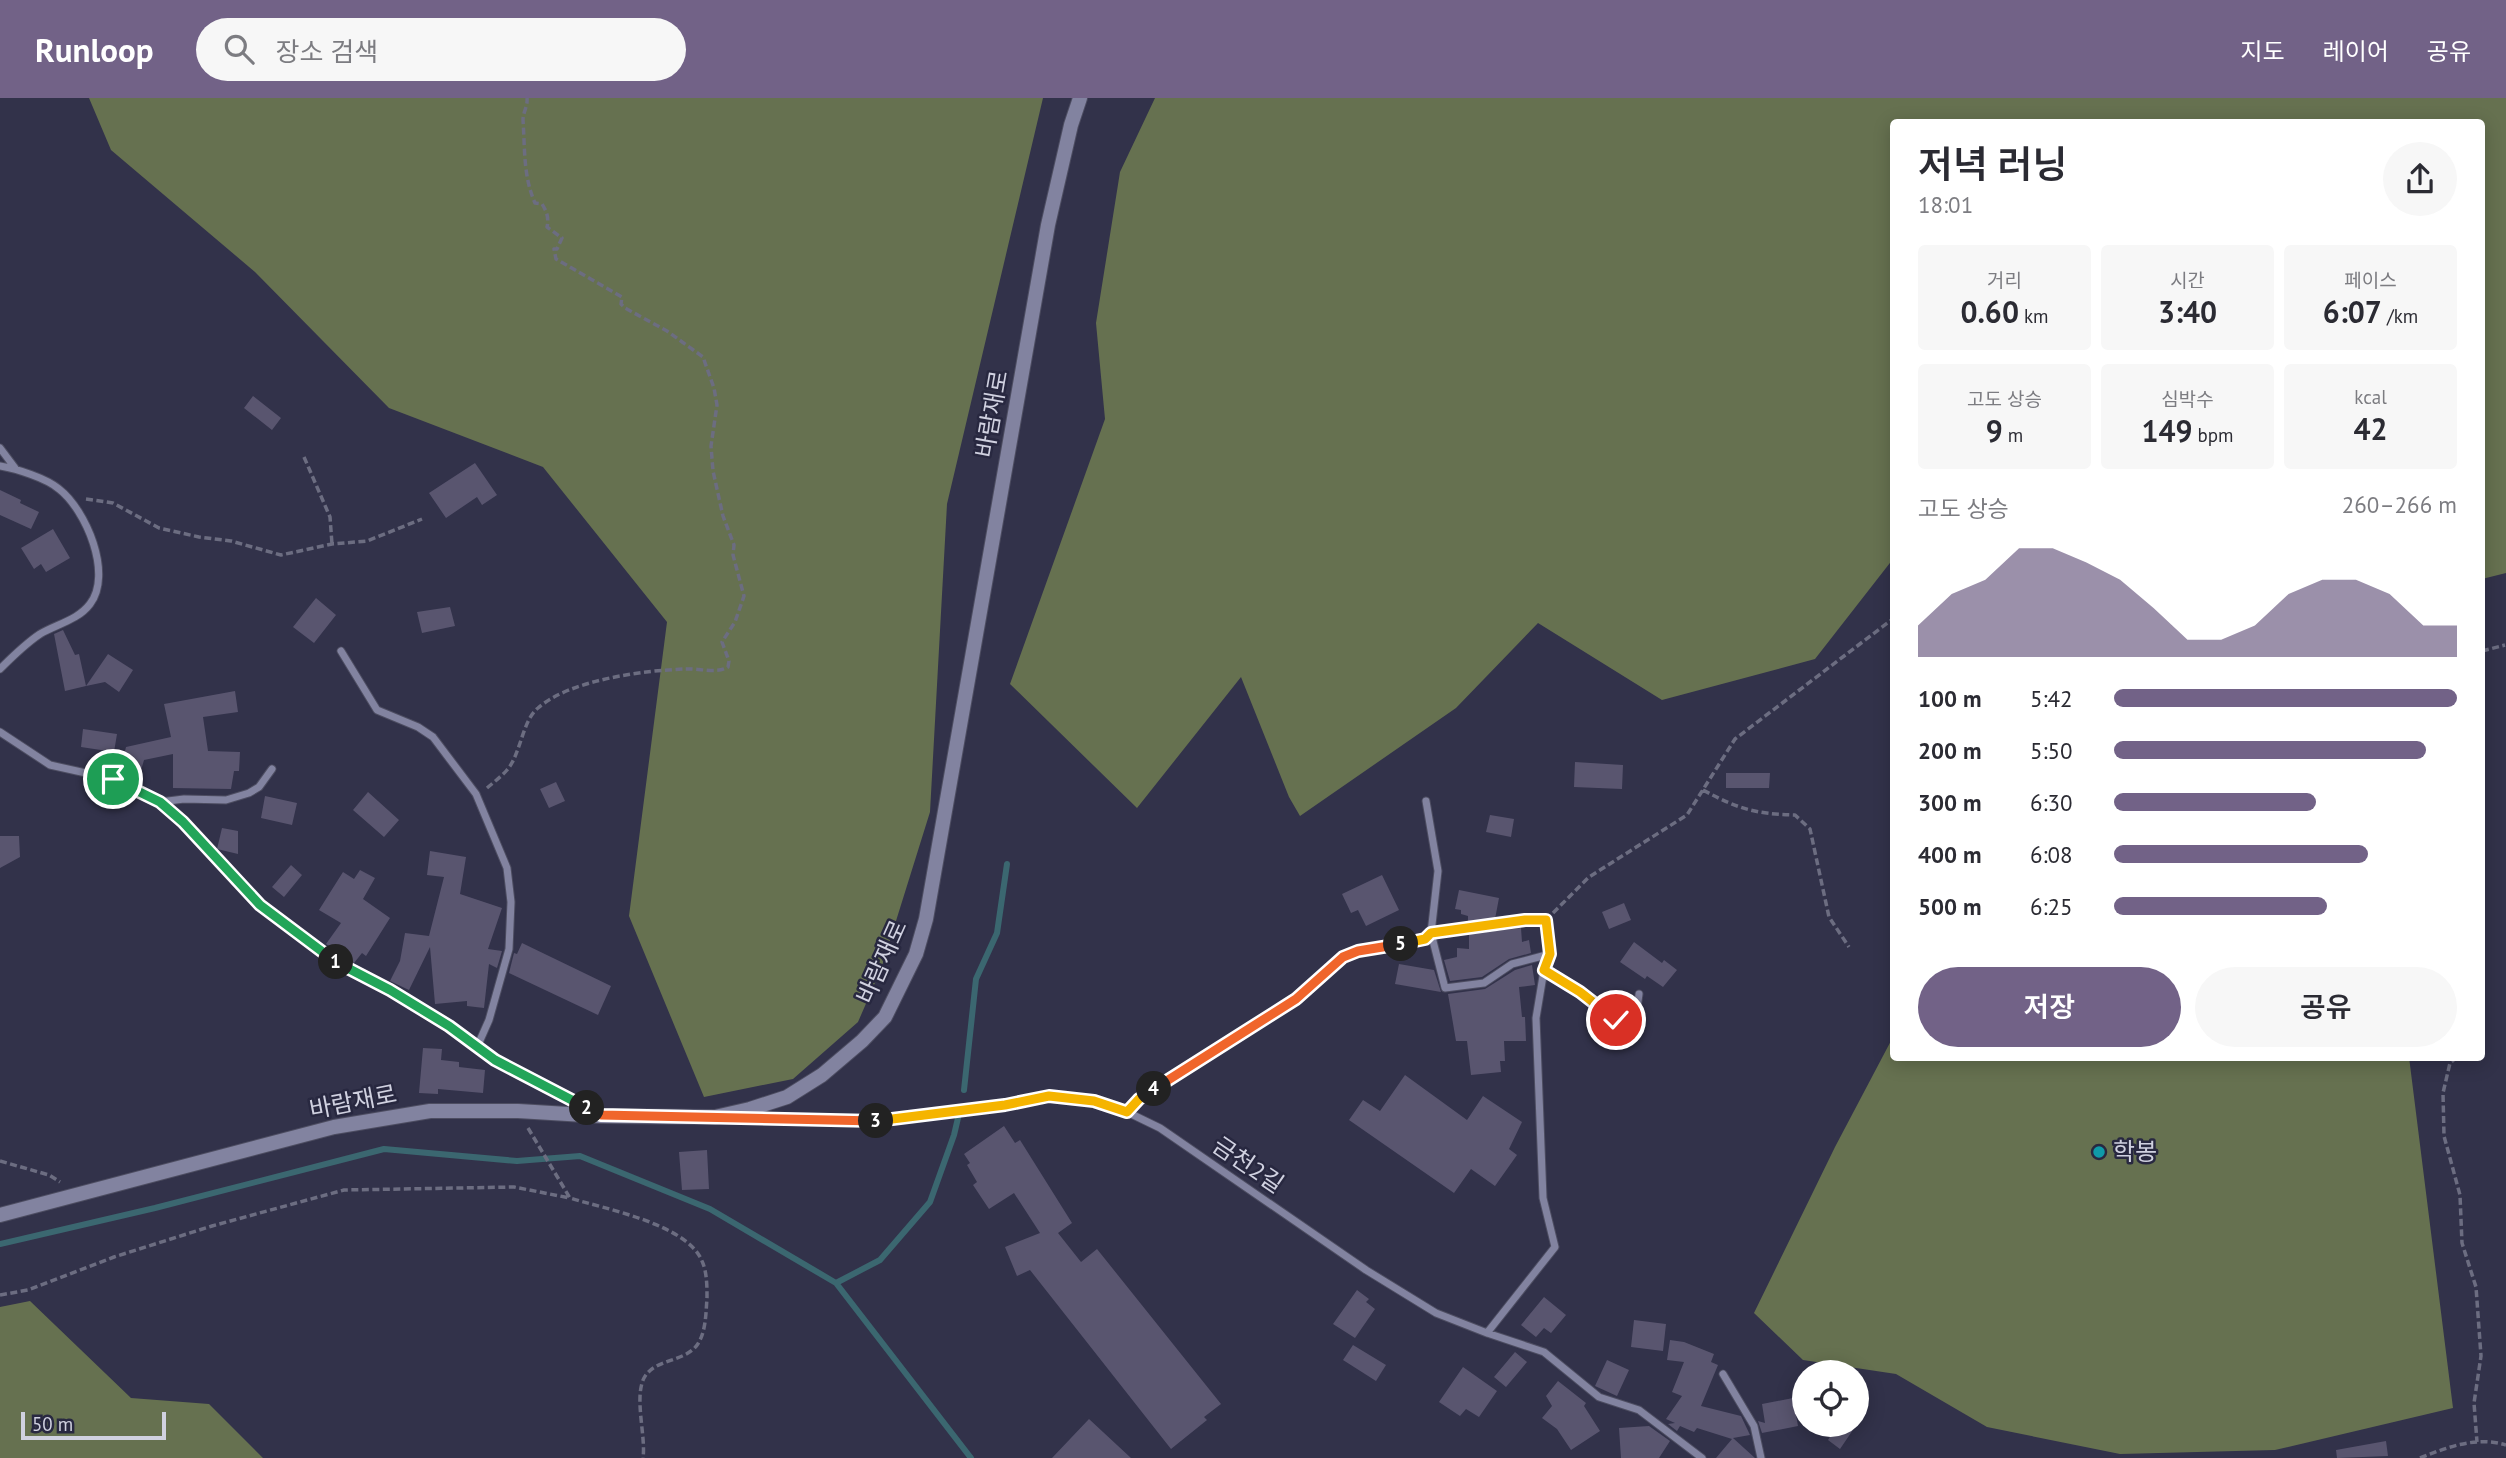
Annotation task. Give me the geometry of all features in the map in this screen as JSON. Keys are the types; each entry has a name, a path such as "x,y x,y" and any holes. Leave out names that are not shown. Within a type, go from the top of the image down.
{"street":[{"name":"바람재로","path":"0,1215 334,1127 430,1111 715,1117 787,1097 822,1075 862,1041 885,1017 916,954 929,905 1048,225 1071,125 1080,98"},
{"path":"0,448 15,469"},
{"path":"0,466 15,469 58,487 67,496 90,535 99,579 97,592 89,606 23,647 0,669"},
{"path":"341,651 377,710 418,727 433,737 476,794 507,868 511,902 509,949 489,1020 477,1047"},
{"path":"0,732 50,765 113,779 160,802 191,830 260,905 310,945 344,968 390,990 449,1026 495,1060 601,1115"},
{"path":"160,802 184,799 226,800 259,787 272,769"},
{"path":"1426,801 1438,870 1431,933 1445,988 1484,983 1512,964 1550,954"},
{"path":"1127,1112 1139,1099 1296,999 1343,957 1358,951 1425,939 1431,933 1525,920 1546,920 1550,954 1544,970 1536,1018 1543,1198 1555,1247 1488,1334"},
{"path":"1544,970 1580,992 1616,1020 1636,1016 1639,994"},
{"name":"금천2길","path":"715,1117 888,1121 1005,1105 1049,1096 1094,1101 1127,1112 1160,1128 1366,1270 1436,1313 1544,1352 1599,1396 1639,1410 1702,1458"},
{"path":"1723,1374 1754,1426 1761,1458"}],"path":[{"path":"476,794 489,787 508,769 531,716 538,707 569,690 652,670 689,668 723,671 728,667 729,661 723,651 722,642 735,622 744,596 733,555 734,545 723,516 713,471 711,446 717,405 703,357 667,331 625,308 621,304 622,297 556,259 554,249 562,237 547,227 549,219 546,210 542,204 535,203 530,192 523,156 526,134 523,117 527,98"},
{"path":"304,457 330,517 332,544"},
{"path":"67,496 113,503 159,528 231,541 281,555 332,544 367,541 422,519"},
{"path":"1546,920 1589,877 1687,815 1735,739 1890,621"},
{"path":"2485,650 2505,645"},
{"path":"1703,790 1731,806 1764,814 1795,815 1810,829 1829,917 1849,947"},
{"path":"2452,1061 2443,1093 2444,1136 2460,1195 2462,1243 2476,1287 2481,1356 2474,1403 2477,1442"},
{"path":"539,1147 570,1198"},
{"path":"0,1161 48,1175 80,1194"},
{"path":"0,1295 28,1290 114,1257 212,1226 344,1190 514,1187 570,1198 628,1214 672,1233 690,1244 702,1260 707,1283 706,1314 701,1340 690,1353 656,1367 645,1377 641,1397 643,1458"},
{"path":"2420,1458 2455,1445 2491,1441 2506,1445"}],"green space":[{"path":"89,98 1043,98 947,504 930,812 881,969 858,1022 793,1079 704,1097 629,916 667,622 543,467 389,408 255,272 111,150"},
{"path":"1155,98 2506,98 2506,573 2485,578 2485,119 1890,119 1890,563 1815,659 1662,700 1538,623 1456,708 1300,816 1289,797 1241,677 1137,808 1010,684 1105,419 1096,323 1120,172"},
{"path":"1890,1043 1890,1061 2410,1061 2453,1408 2275,1450 2120,1454 1987,1427 1896,1374 1869,1370 1869,1360 1803,1360 1754,1313 1835,1147"},
{"path":"30,1301 131,1398 209,1404 263,1458 0,1458 0,1307"}],"building":[{"path":"253,396 281,418 272,430 244,408"},
{"path":"475,463 497,495 482,505 477,497 446,518 429,493"},
{"path":"0,490 39,512 31,529 0,515"},
{"path":"53,529 70,558 46,572 41,564 34,569 21,548"},
{"path":"316,598 336,615 314,643 293,627"},
{"path":"450,607 455,626 422,633 417,612"},
{"path":"63,630 75,655 79,654 86,686 65,691 54,634"},
{"path":"108,654 133,670 119,692 105,682 86,686"},
{"path":"235,691 238,712 203,717 208,751 240,752 239,771 234,771 231,789 173,788 173,754 144,760 138,781 119,775 126,747 171,737 164,704"},
{"path":"83,729 117,734 114,752 81,747"},
{"path":"1575,762 1623,765 1622,789 1574,787"},
{"path":"1726,773 1770,773 1769,788 1726,788"},
{"path":"556,782 565,801 549,808 540,789"},
{"path":"368,792 399,820 384,837 353,810"},
{"path":"265,796 297,803 292,825 261,818"},
{"path":"1490,815 1514,819 1511,837 1486,832"},
{"path":"222,828 238,831 238,854 217,849"},
{"path":"0,836 19,836 20,857 0,868"},
{"path":"430,851 466,857 460,894 502,908 488,949 502,951 497,968 489,964 484,1008 467,1006 467,1001 435,1004 430,947 409,990 390,981 400,961 405,933 429,936 444,877 427,875"},
{"path":"291,865 302,875 284,897 272,887"},
{"path":"360,870 375,878 363,899 390,918 366,956 362,953 354,963 326,944 341,923 319,910 343,872 354,879"},
{"path":"1382,875 1399,910 1366,926 1358,910 1351,913 1342,894"},
{"path":"1459,890 1499,898 1495,919 1468,922 1468,916 1455,909"},
{"path":"1624,903 1631,920 1609,929 1602,912"},
{"path":"1521,928 1522,942 1529,940 1531,953 1509,959 1482,977 1450,981 1444,960 1457,957 1457,948 1469,949 1469,934"},
{"path":"1634,942 1662,963 1664,960 1677,970 1663,987 1647,976 1645,979 1620,962"},
{"path":"522,943 611,986 598,1015 509,973 514,953 517,954"},
{"path":"1399,964 1434,970 1441,992 1395,984"},
{"path":"1532,965 1535,985 1519,987 1526,1041 1504,1041 1505,1061 1500,1061 1501,1072 1471,1075 1467,1041 1456,1041 1448,994 1485,989 1515,970"},
{"path":"423,1048 442,1049 441,1060 459,1062 459,1067 485,1070 483,1093 438,1089 438,1094 419,1093"},
{"path":"1405,1075 1467,1120 1483,1096 1522,1122 1509,1149 1517,1155 1495,1186 1471,1169 1454,1193 1349,1120 1363,1100 1380,1111"},
{"path":"1004,1126 1015,1143 1020,1140 1072,1223 1058,1233 1081,1262 1097,1249 1221,1404 1204,1417 1207,1420 1171,1449 1030,1270 1017,1276 1005,1247 1040,1233 1014,1193 989,1209 973,1185 977,1182 964,1154"},
{"path":"707,1150 709,1189 682,1190 679,1152"},
{"path":"1357,1290 1369,1299 1366,1302 1375,1309 1355,1338 1333,1324"},
{"path":"1544,1297 1566,1315 1551,1333 1544,1328 1536,1337 1521,1325"},
{"path":"1634,1320 1666,1324 1663,1351 1631,1347"},
{"path":"1670,1340 1684,1342 1714,1354 1711,1362 1718,1365 1701,1406 1741,1416 1750,1435 1733,1438 1755,1458 1716,1458 1732,1439 1697,1428 1694,1432 1680,1426 1677,1431 1668,1424 1675,1423 1666,1419 1682,1396 1672,1392 1684,1362 1667,1360"},
{"path":"1353,1345 1386,1365 1376,1381 1343,1360"},
{"path":"1515,1352 1527,1362 1506,1387 1494,1377"},
{"path":"1607,1360 1629,1370 1617,1396 1595,1386"},
{"path":"1463,1367 1497,1391 1479,1417 1466,1409 1460,1416 1439,1402"},
{"path":"1558,1381 1586,1403 1584,1406 1600,1431 1571,1450 1557,1429 1542,1418 1552,1406 1546,1396"},
{"path":"1792,1398 1792,1427 1762,1433 1758,1421 1765,1423 1762,1404"},
{"path":"1089,1419 1131,1458 1052,1458"},
{"path":"1649,1426 1670,1441 1659,1458 1621,1458 1619,1428"},
{"path":"1830,1437 1848,1437 1840,1449 1828,1440"},
{"path":"2386,1441 2388,1456 2337,1458 2336,1450"}],"waterway":[{"path":"964,1090 976,979 997,933 1007,864"},
{"path":"836,1283 880,1260 930,1202 958,1118"},
{"path":"0,1244 155,1208 384,1149 517,1161 580,1156 710,1209 836,1283 971,1458"}],"place":[{"name":"학봉","path":"2099,1152"}],"route":[{"path":"113,779 160,802 183,822 260,905 310,945 344,968 390,990 449,1026 495,1060 601,1115 888,1121 1005,1105 1049,1096 1094,1101 1127,1112 1139,1099 1296,999 1343,957 1358,951 1425,939 1431,933 1525,920 1546,920 1550,954 1544,970 1580,992 1616,1020"}]}
